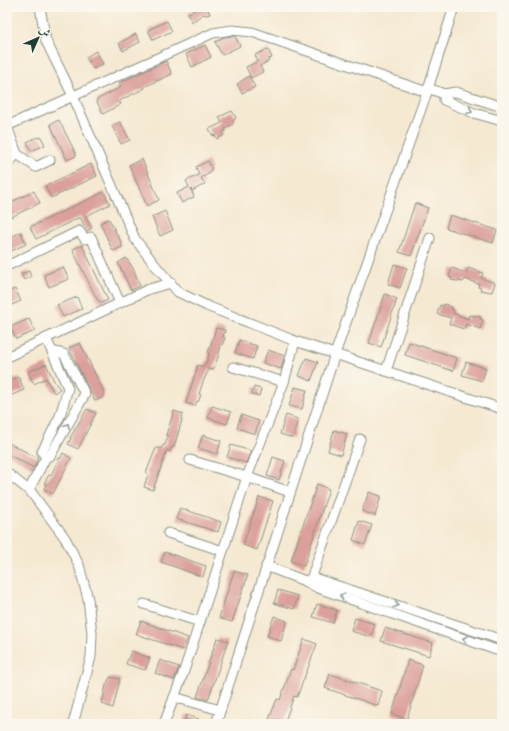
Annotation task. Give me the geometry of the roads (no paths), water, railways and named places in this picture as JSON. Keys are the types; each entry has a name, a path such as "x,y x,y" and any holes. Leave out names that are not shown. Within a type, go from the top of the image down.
{"street":[{"path":"40,7 46,40 73,96 135,239 178,292 207,306 295,341 502,409"},
{"path":"216,724 335,354 428,90 454,7"},
{"path":"50,160 36,167 17,154 7,126 213,33 232,30 252,32 428,90 444,94 456,92 502,107"},
{"path":"444,94 444,100 474,113 502,121"},
{"path":"7,164 17,154"},
{"path":"7,266 78,231 85,239 91,237 120,303"},
{"path":"386,371 430,238"},
{"path":"149,289 157,280 160,271"},
{"path":"7,355 149,289 171,283"},
{"path":"46,338 68,388 60,416 42,452 46,457"},
{"path":"164,724 200,622 246,477 284,382 295,341"},
{"path":"30,490 46,457 50,456 85,394 64,354 52,351"},
{"path":"233,367 284,382"},
{"path":"308,580 360,439"},
{"path":"190,460 290,492"},
{"path":"7,473 30,490 65,538 79,566 88,599 92,633 91,657 73,724"},
{"path":"168,533 223,551"},
{"path":"266,566 308,580 318,588 502,652"},
{"path":"308,580 314,578 502,640"},
{"path":"144,604 200,622"},
{"path":"174,697 220,710"}]}
